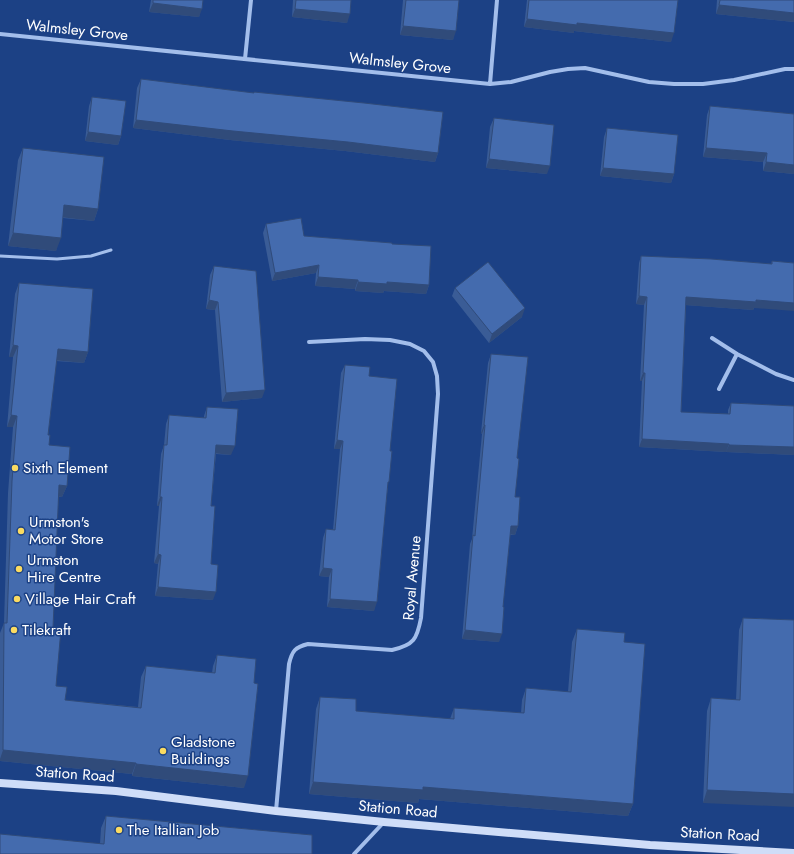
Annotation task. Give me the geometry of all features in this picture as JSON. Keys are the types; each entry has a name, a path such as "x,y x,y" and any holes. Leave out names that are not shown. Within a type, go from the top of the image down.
{"main road":[{"name":"Station Road","path":"0,783 116,791 276,811 384,822 650,845 794,853"}],"street":[{"path":"245,60 251,0"},
{"path":"490,84 497,0"},
{"name":"Walmsley Grove","path":"0,34 490,84 511,82 550,72 585,68 649,82 674,84 703,84 734,80 785,69 794,69"},
{"path":"712,338 737,354 776,374 794,380"},
{"name":"Royal Avenue","path":"276,811 289,664 294,650 301,645 308,644 392,650 404,647 413,641 419,630 438,394 437,376 433,362 424,351 410,344 390,340 365,339 309,342"},
{"path":"720,389 737,354"},
{"path":"354,854 384,822"}],"lane":[{"path":"0,256 57,259 91,256 110,250"}],"building":[{"path":"153,0 203,0 202,9 153,3"},
{"path":"296,0 351,0 350,14 295,9"},
{"path":"406,0 459,0 456,31 403,26"},
{"path":"529,0 678,0 674,33 577,23 577,25 527,19"},
{"path":"720,0 794,0 794,13 719,5"},
{"path":"141,79 254,93 443,112 438,153 136,120"},
{"path":"92,97 126,101 121,136 88,132"},
{"path":"710,106 794,114 794,165 766,162 767,153 706,148"},
{"path":"494,118 554,125 550,166 489,159"},
{"path":"607,128 678,135 674,174 603,168"},
{"path":"23,148 104,157 98,209 64,205 61,238 13,233"},
{"path":"301,218 304,236 431,246 429,285 387,282 387,284 358,282 358,280 318,277 319,265 275,273 266,224"},
{"path":"641,256 711,259 772,264 772,261 794,263 794,303 686,297 681,412 730,414 731,403 794,406 794,447 729,445 642,439 645,373 643,373 647,297 639,296"},
{"path":"488,262 525,308 492,334 455,288"},
{"path":"214,266 256,271 265,390 226,393 218,302 209,300"},
{"path":"19,283 93,289 88,352 58,349 48,435 50,435 49,445 70,447 67,486 59,485 53,628 61,629 56,686 67,687 65,700 141,708 146,666 215,673 217,655 256,659 254,683 258,684 248,776 3,750 4,623 7,623 12,481 17,416 11,415 18,346 13,345"},
{"path":"491,354 528,357 517,458 519,459 515,497 520,497 518,526 511,526 503,607 502,634 465,630"},
{"path":"345,365 370,367 369,376 397,379 390,451 392,451 377,602 330,599 332,569 323,568 326,529 335,530 343,441 337,440"},
{"path":"207,407 238,409 235,446 216,445 211,506 215,506 211,564 218,565 216,592 158,587 161,555 158,554 162,497 160,497 164,445 167,445 169,415 206,418"},
{"path":"743,618 794,620 794,794 707,790 711,698 740,700"},
{"path":"577,629 625,633 624,642 645,644 633,804 423,787 423,790 313,782 320,697 356,699 356,711 454,719 454,708 524,713 526,688 571,692"},
{"path":"106,816 312,835 312,854 0,854 0,834 104,844"}],"place":[{"name":"Sixth Element","path":"15,468"},
{"name":"Urmston's Motor Store","path":"21,531"},
{"name":"Urmston Hire Centre","path":"19,569"},
{"name":"Village Hair Craft","path":"17,599"},
{"name":"Tilekraft","path":"14,630"},
{"name":"Gladstone Buildings","path":"163,751"},
{"name":"The Itallian Job","path":"119,830"}]}
